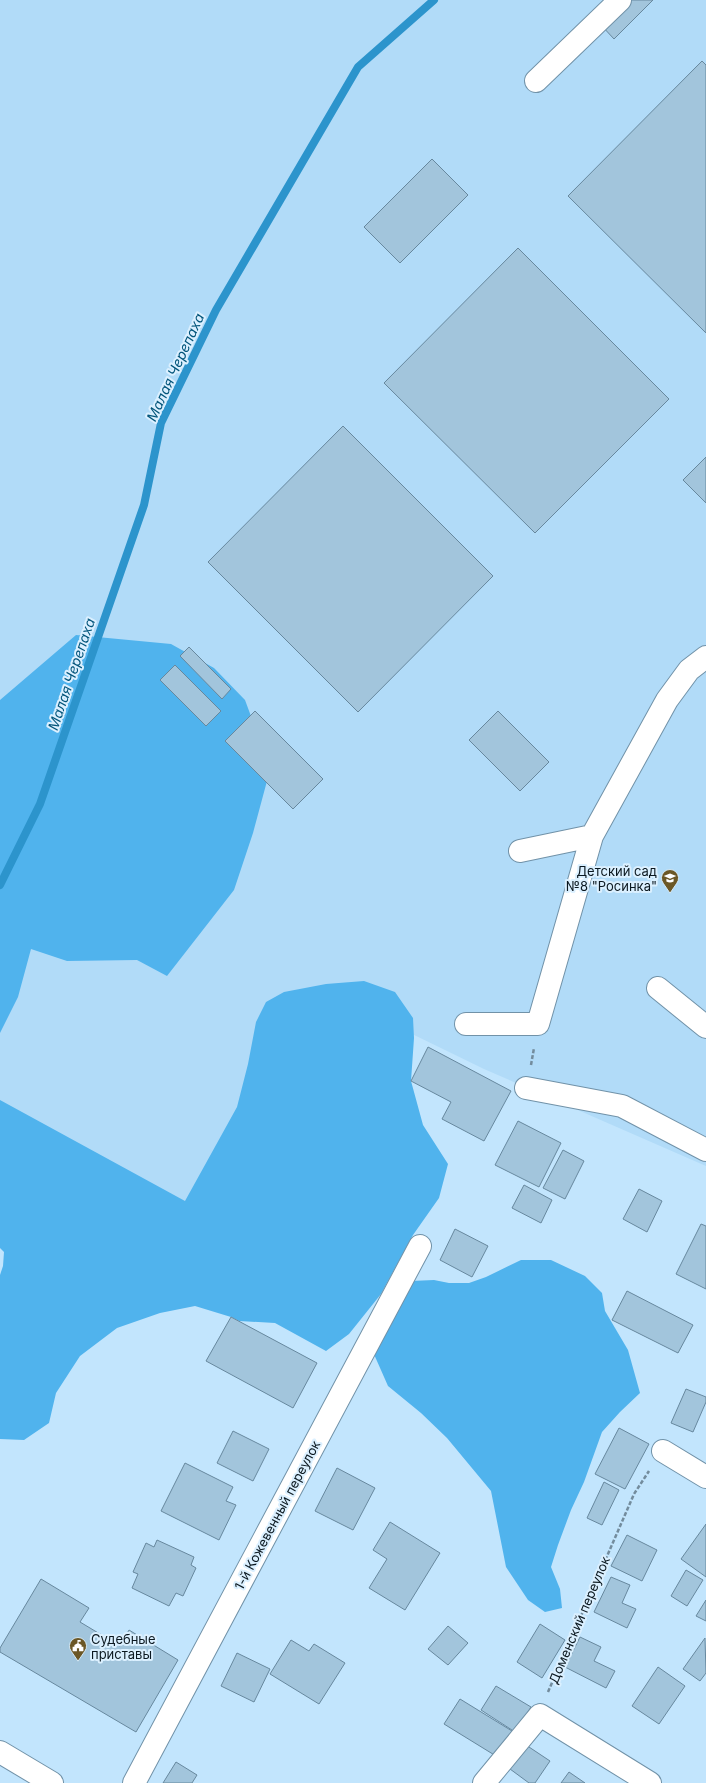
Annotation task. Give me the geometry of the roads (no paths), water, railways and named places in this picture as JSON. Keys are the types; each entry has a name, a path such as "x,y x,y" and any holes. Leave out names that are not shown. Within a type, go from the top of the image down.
{"street":[{"path":"536,81 620,0"},
{"path":"466,1024 538,1024 592,836 667,700 689,670 706,657"},
{"path":"520,851 592,836"},
{"path":"658,988 706,1027"},
{"path":"526,1088 622,1106 706,1150"},
{"name":"1-й Кожевенный переулок","path":"134,1783 420,1246"},
{"path":"663,1451 706,1477"},
{"path":"484,1783 540,1714 650,1783"},
{"path":"0,1752 52,1783"}],"waterway":[{"name":"Малая Черепаха","path":"0,885 40,804 144,505 161,423 216,310 358,67 434,0"}],"place":[{"name":"Детский сад №8 \"Росинка\"","path":"670,893"},
{"name":"Судебные приставы","path":"78,1661"}]}
